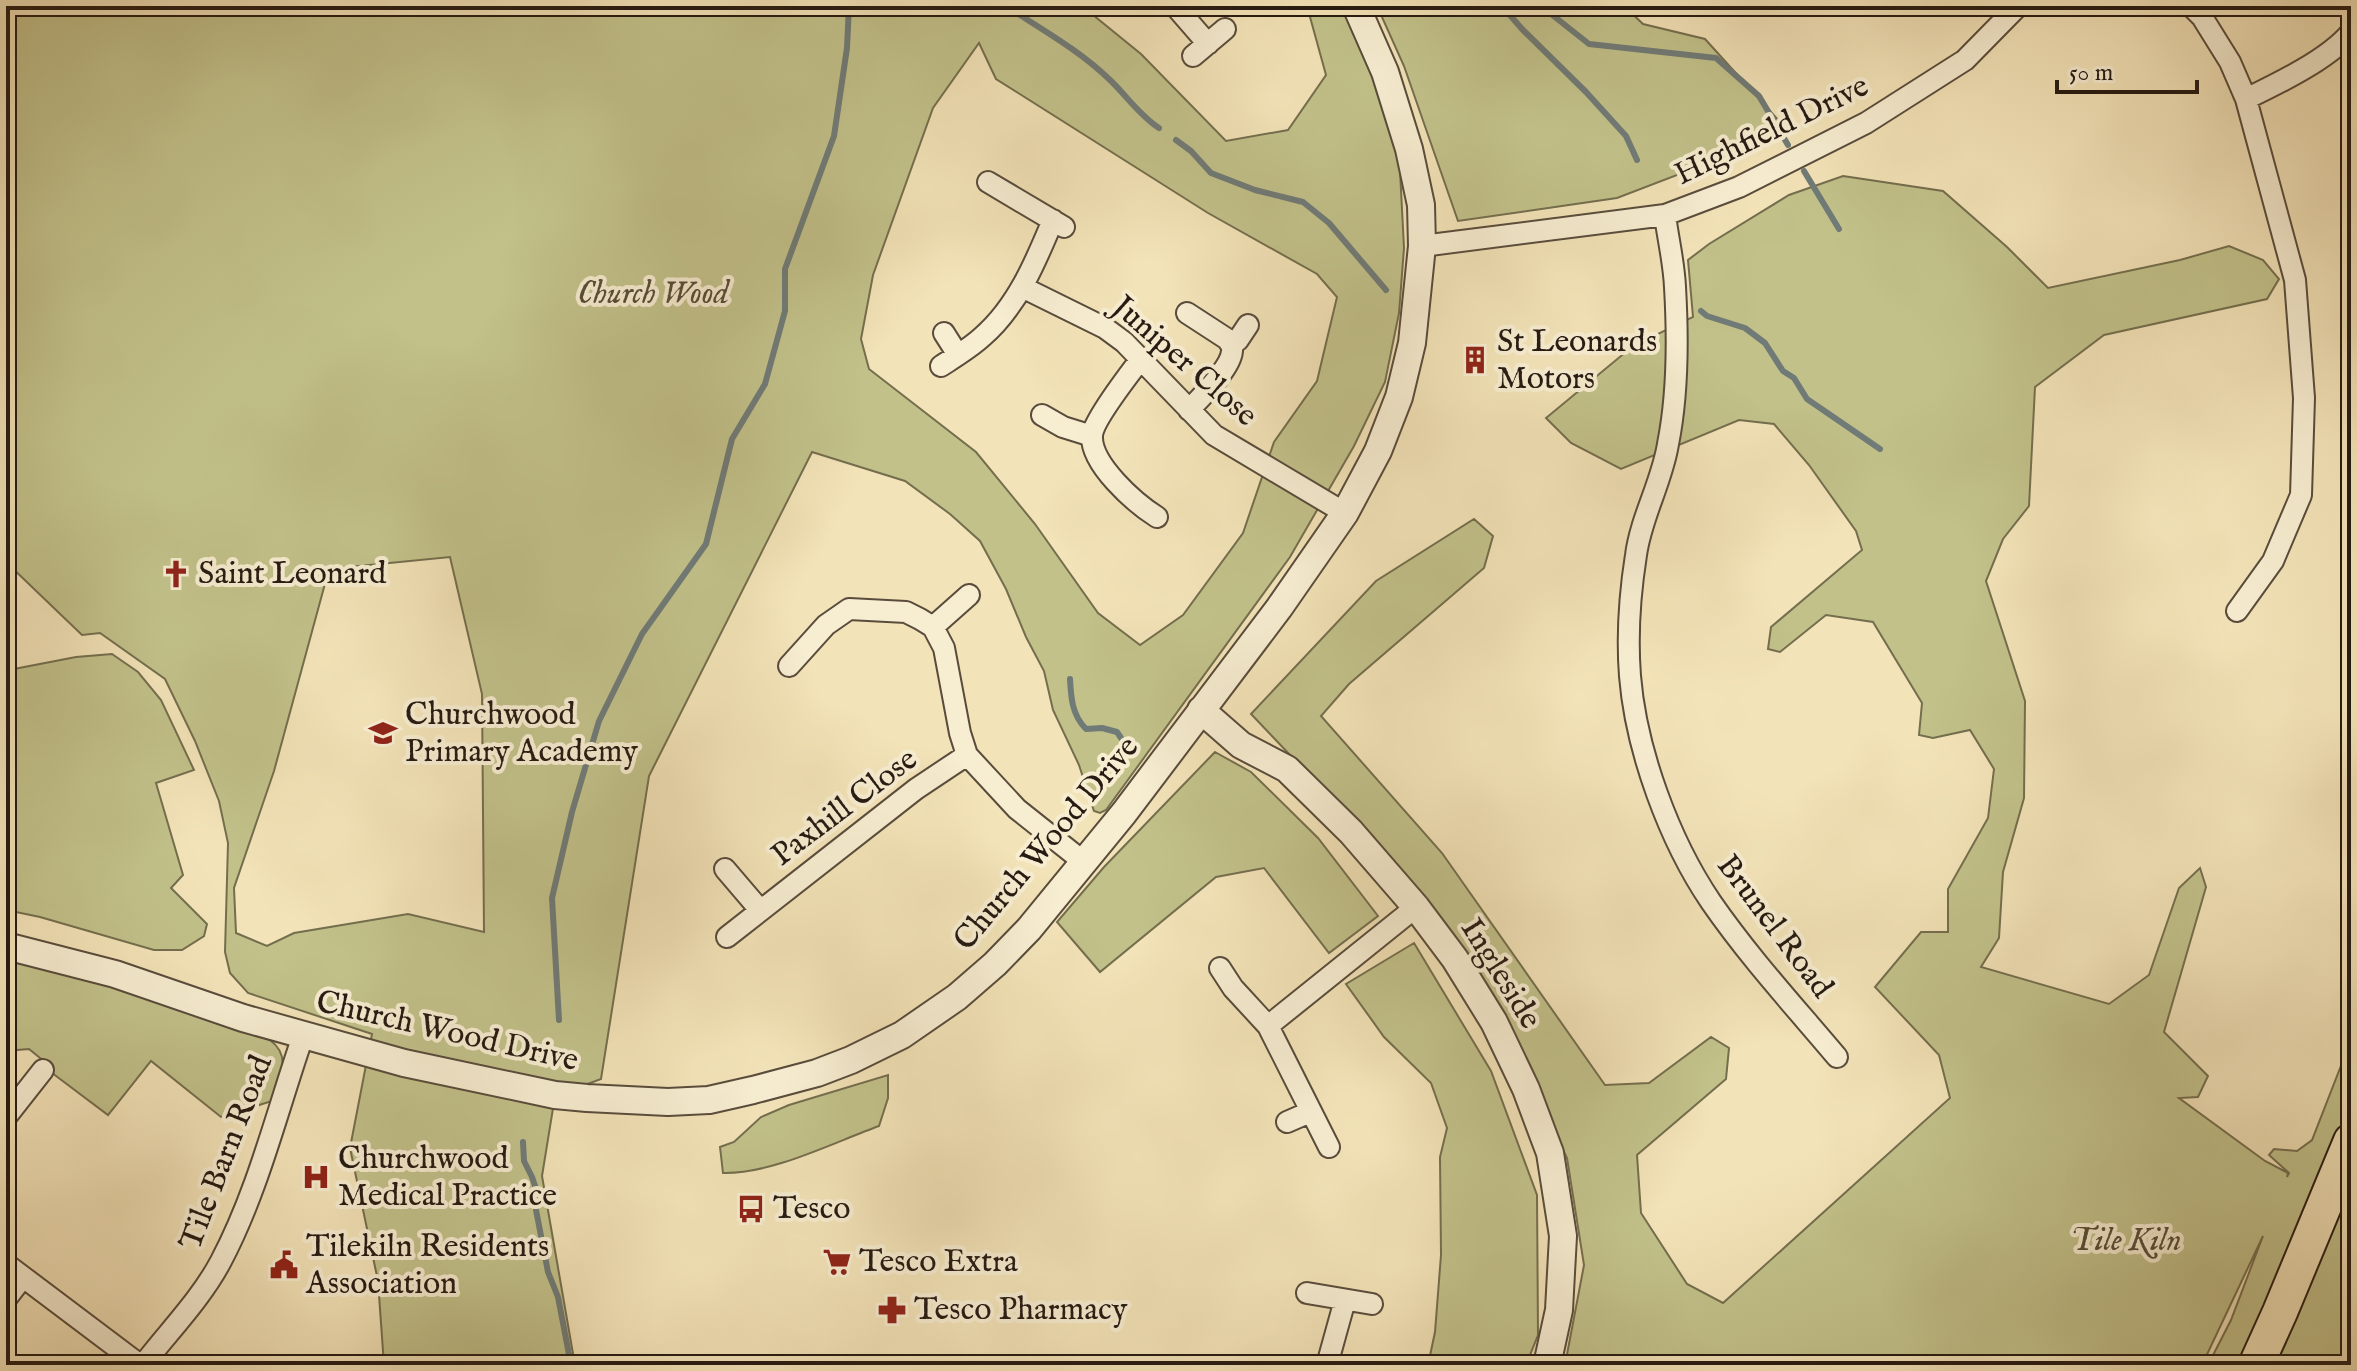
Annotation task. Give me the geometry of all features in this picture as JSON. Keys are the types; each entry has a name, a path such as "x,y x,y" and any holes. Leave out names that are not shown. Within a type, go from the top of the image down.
{"main road":[{"path":"2256,1365 2351,1141"}],"street":[{"path":"1175,6 1200,50 1225,29"},
{"name":"Church Wood Drive","path":"6,946 115,974 243,1018 404,1063 555,1095 668,1102 709,1100 817,1073 902,1035 957,997 1029,929 1085,863 1279,608 1345,513 1378,451 1399,397 1412,343 1422,246 1421,205 1409,149 1385,72 1356,6"},
{"name":"Highfield Drive","path":"1422,246 1665,215 1739,187 1866,123 1965,60 2018,6"},
{"path":"2191,6 2202,17 2230,62 2246,99 2295,280 2304,398 2301,495 2273,561 2237,611"},
{"path":"2246,99 2341,44 2351,32"},
{"path":"944,333 950,360 983,337 1022,287 1059,224 988,182"},
{"name":"Brunel Road","path":"1665,215 1675,285 1676,347 1668,445 1636,552 1630,675 1637,726 1667,818 1710,901 1769,979 1837,1057"},
{"name":"Juniper Close","path":"1022,287 1105,328 1214,435 1345,513"},
{"path":"1187,313 1227,339 1232,352 1225,367 1189,410"},
{"path":"1231,345 1248,325"},
{"path":"1140,360 1092,436 1102,465 1126,492 1157,517"},
{"path":"1042,415 1063,427 1092,436"},
{"path":"933,627 969,595"},
{"path":"789,666 847,599 906,612 933,627 944,648 967,755 1017,809 1085,863"},
{"name":"Ingleside","path":"1201,710 1241,745 1287,769 1351,832 1416,907 1455,959 1494,1022 1526,1089 1550,1153 1563,1236 1559,1310 1547,1365"},
{"name":"Paxhill Close","path":"727,937 916,789 967,755"},
{"name":"Paxhill Close","path":"725,869 760,910"},
{"path":"1268,1026 1416,907"},
{"path":"1220,968 1233,988 1268,1026 1329,1147"},
{"name":"Tile Barn Road","path":"142,1365 198,1297 221,1261 260,1165 303,1036"},
{"path":"6,1117 43,1070"},
{"path":"1287,1122 1310,1112"},
{"path":"6,1264 142,1365"},
{"path":"6,1299 23,1277"},
{"path":"1307,1293 1372,1304"},
{"path":"1327,1365 1345,1300"}],"green space":[{"name":"Church Wood","path":"18,6 1082,6 1141,54 1226,141 1288,130 1326,75 1307,6 1342,6 1363,48 1399,151 1404,248 1399,313 1385,382 1354,446 1290,557 1106,810 1100,813 1094,811 1079,765 1053,710 1044,671 980,541 905,481 812,452 649,776 601,1079 555,1096 542,1176 575,1365 384,1365 378,1281 350,1148 372,1034 248,993 230,973 225,952 228,843 219,801 165,679 100,633 82,635 6,562 6,69","holes":["979,43 996,79 1208,213 1317,274 1337,297 1317,381 1274,442 1243,533 1183,615 1140,645 1098,613 1035,524 976,452 869,369 861,339 873,275 933,108","450,557 482,694 484,932 408,914 294,933 267,946 236,933 234,888 274,771 329,569"]},
{"path":"1377,6 1624,6 1643,24 1705,39 1789,132 1617,198 1458,221 1404,66"},
{"name":"Tile Kiln","path":"1843,176 1943,191 2048,288 2180,260 2229,246 2263,260 2279,279 2267,299 2104,335 2035,387 2029,506 2003,539 1986,581 2025,701 2024,798 2003,872 1999,938 1981,967 2109,1004 2149,975 2179,888 2200,868 2206,887 2164,1032 2208,1076 2198,1097 2179,1098 2265,1161 2288,1173 2287,1177 2289,1173 2269,1155 2274,1149 2297,1151 2312,1140 2351,1040 2351,1111 2315,1205 2242,1365 2208,1365 2231,1320 2263,1236 2202,1365 1565,1365 1584,1265 1567,1158 1477,976 1373,842 1251,714 1376,581 1474,519 1493,536 1484,568 1349,684 1321,716 1442,853 1605,1085 1649,1083 1711,1037 1729,1048 1726,1079 1637,1155 1641,1213 1687,1284 1723,1303 1950,1098 1939,1055 1875,987 1921,932 1948,932 1948,889 1988,818 1994,769 1970,730 1933,738 1919,735 1922,703 1873,622 1826,615 1780,652 1768,649 1771,627 1862,550 1856,531 1809,465 1774,424 1739,420 1621,469 1571,443 1546,418 1633,346 1693,317 1688,260 1789,195"},
{"path":"112,654 138,672 161,700 194,770 156,783 183,875 171,888 207,924 204,936 182,950 154,950 6,910 6,673 76,657"},
{"path":"1215,752 1251,772 1318,838 1378,916 1329,953 1264,868 1216,877 1100,972 1057,922 1104,867"},
{"path":"1414,943 1491,1071 1537,1195 1538,1335 1526,1365 1428,1365 1435,1332 1441,1255 1440,1157 1447,1128 1431,1083 1384,1037 1346,984"},
{"path":"6,959 106,984 270,1040 283,1061 272,1101 221,1117 151,1061 108,1115 48,1070 45,1062 29,1049 17,1050 6,1042"},
{"path":"888,1075 888,1098 879,1126 782,1163 723,1173 720,1147 734,1142 761,1117 789,1105"},
{"path":"2351,1171 2351,1365 2274,1365"}],"waterway":[{"path":"559,1020 552,898 572,812 599,721 642,634 706,544 732,439 765,384 785,311 785,269 834,136 847,48 849,6"},
{"path":"1006,6 1085,59 1159,128"},
{"path":"1502,6 1626,136 1637,160"},
{"path":"1541,6 1589,44 1716,58 1759,96 1788,145"},
{"path":"1176,140 1211,173 1255,190 1303,202 1329,223 1386,290"},
{"path":"1804,171 1839,229"},
{"path":"1701,311 1707,316 1745,328 1765,343 1807,399 1880,449"},
{"path":"1070,679 1073,706 1081,724 1086,729 1102,728 1117,732 1127,747"},
{"path":"523,1142 524,1161 537,1192 536,1210 548,1272 558,1297 571,1365"}],"place":[{"name":"St Leonards Motors","path":"1475,360"},
{"name":"Saint Leonard","path":"176,574"},
{"name":"Churchwood Primary Academy","path":"383,733"},
{"name":"Churchwood Medical Practice","path":"316,1177"},
{"name":"Tesco","path":"751,1209"},
{"name":"Tesco Extra","path":"837,1262"},
{"name":"Tilekiln Residents Association","path":"284,1265"},
{"name":"Tesco Pharmacy","path":"892,1310"}]}
